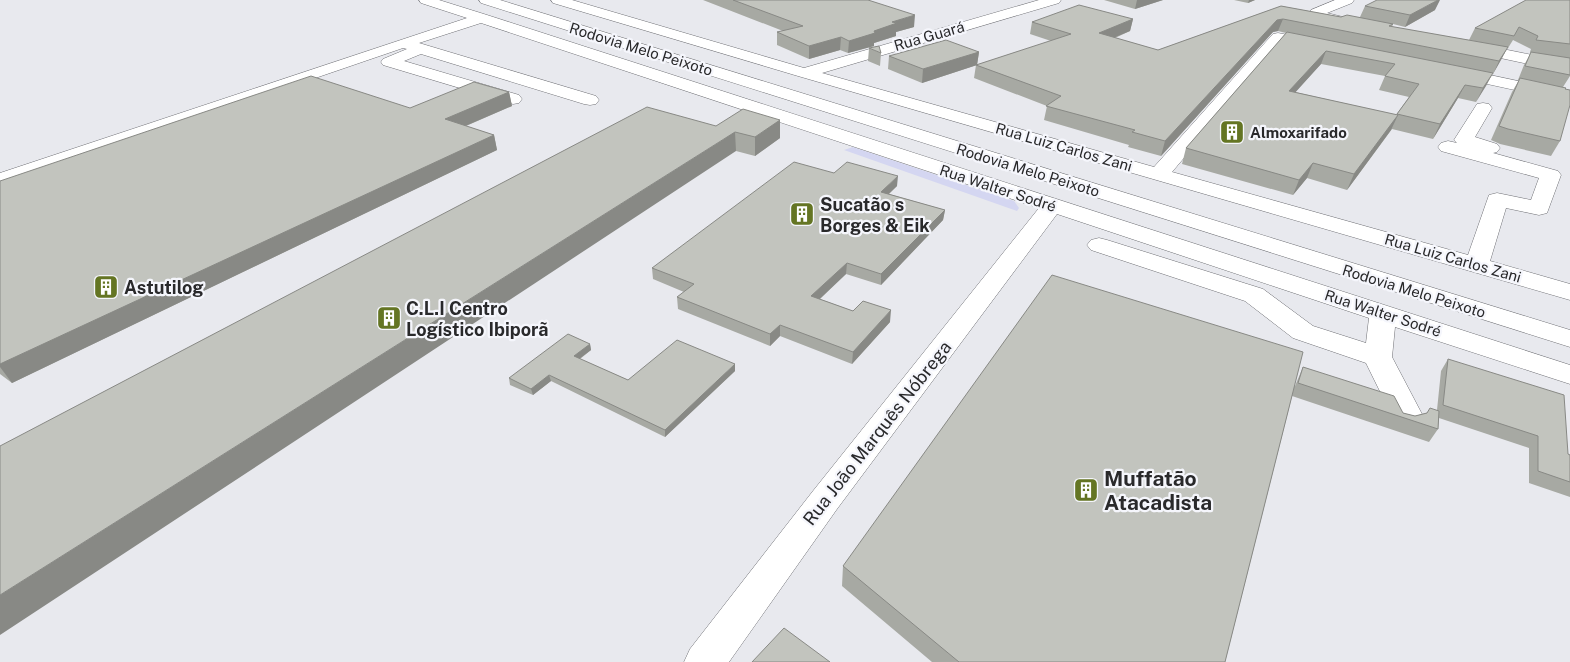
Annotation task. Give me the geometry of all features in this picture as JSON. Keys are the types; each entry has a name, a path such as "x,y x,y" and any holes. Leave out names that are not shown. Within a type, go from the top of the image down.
{"street":[{"name":"Rua Walter Sodré","path":"426,0 484,9 1052,206 1570,375"},
{"name":"Rodovia Melo Peixoto","path":"514,0 1570,326"},
{"name":"Rua Luiz Carlos Zani","path":"558,0 804,73 1570,292"},
{"name":"Rua Guará","path":"804,73 1054,0"},
{"path":"1348,0 1316,13 1323,17 1363,25"},
{"path":"0,180 370,54 405,44 484,9"},
{"name":"Rodovia Melo Peixoto","path":"484,9 1570,339"},
{"path":"1159,174 1278,37 1331,47"},
{"path":"1450,43 1547,63 1570,65"},
{"path":"405,44 590,100"},
{"path":"1497,52 1533,48 1555,50 1570,54"},
{"path":"423,49 389,62 513,99"},
{"path":"1436,69 1570,96"},
{"path":"408,84 408,81 428,73"},
{"path":"1483,108 1464,140 1466,142 1570,166"},
{"path":"1448,147 1551,175 1539,208 1497,200 1477,265"},
{"name":"Rua João Marquês Nóbrega","path":"705,662 825,500 1052,206"},
{"path":"1099,245 1254,296 1263,300 1293,326 1303,332 1378,357"},
{"path":"1383,314 1378,357 1407,416"}],"shaded area":[{"path":"853,147 1014,201 1019,208 1017,211 844,150"}],"building":[{"path":"733,0 868,0 915,15 892,22 897,23 874,31 875,33 849,41 841,37 809,46 777,32 803,26"},
{"path":"1377,0 1438,0 1410,15 1365,6"},
{"path":"1526,0 1570,0 1570,44 1536,40 1538,36 1519,27 1514,36 1475,28"},
{"path":"1079,5 1133,19 1099,33 1158,50 1281,6 1341,17 1347,15 1393,24 1389,26 1508,47 1499,61 1283,19 1277,20 1165,141 1132,132 1135,130 1046,106 1061,96 976,65 1071,34 1032,22"},
{"path":"1287,32 1493,73 1483,88 1465,85 1440,124 1397,114 1419,84 1385,76 1395,64 1326,51 1289,91 1398,115 1354,174 1313,163 1299,180 1186,148"},
{"path":"946,40 979,52 923,69 889,56"},
{"path":"879,46 881,53 869,48"},
{"path":"1531,52 1570,58 1570,75 1525,66"},
{"name":"Astutilog","path":"311,76 410,108 474,82 509,92 445,119 494,135 0,364 0,181"},
{"path":"1520,78 1570,90 1570,105 1560,141 1499,126"},
{"name":"C.L.I Centro Logístico Ibiporã","path":"647,107 716,126 743,109 780,120 755,137 735,132 0,595 0,446"},
{"path":"794,162 834,173 847,162 898,176 881,192 945,210 881,274 847,263 811,296 853,311 863,301 891,310 853,352 780,325 770,334 677,297 694,284 652,268"},
{"name":"Muffatão Atacadista","path":"1052,275 1303,352 1225,662 959,662 843,566"},
{"path":"568,334 590,344 574,356 628,380 677,340 735,364 665,430 549,375 531,389 509,378"},
{"path":"1448,359 1564,395 1568,454 1570,455 1570,482 1538,471 1538,436 1443,405"},
{"path":"1303,367 1394,396 1403,413 1415,416 1427,413 1430,408 1439,411 1438,429 1298,383"},
{"path":"784,628 830,662 752,662"}],"place":[{"name":"Almoxarifado","path":"1232,132"},
{"name":"Sucatão s Borges & Eik","path":"802,214"},
{"name":"Astutilog","path":"106,287"},
{"name":"C.L.I Centro Logístico Ibiporã","path":"389,318"},
{"name":"Muffatão Atacadista","path":"1086,490"}]}
